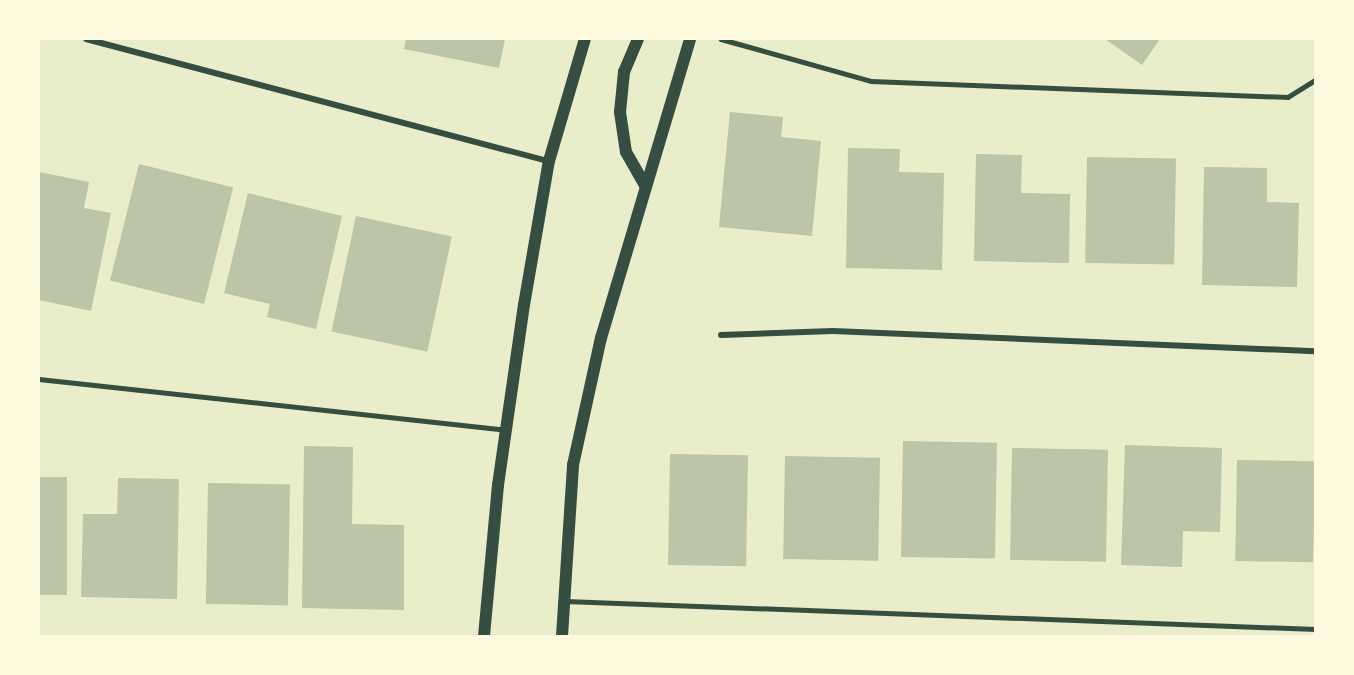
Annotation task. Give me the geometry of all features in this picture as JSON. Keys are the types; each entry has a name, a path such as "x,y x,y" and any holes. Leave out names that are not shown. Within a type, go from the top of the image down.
{"main road":[{"path":"484,636 506,430 549,161 585,39"},
{"path":"638,39 624,72 620,112 626,152 646,187"},
{"path":"562,636 562,601 573,465 602,338 690,39"}],"street":[{"path":"86,39 549,161"},
{"path":"721,334 834,331 1315,351"}],"lane":[{"path":"721,39 871,81 1288,97 1315,80"},
{"path":"39,379 506,430"},
{"path":"562,601 1315,629"}],"building":[{"path":"406,39 505,39 499,68 404,49"},
{"path":"1105,39 1160,39 1142,65"},
{"path":"730,112 783,117 781,137 821,141 812,236 719,227"},
{"path":"848,148 900,149 899,172 944,173 942,270 846,268"},
{"path":"976,154 1022,155 1021,193 1070,194 1069,263 974,261"},
{"path":"1087,157 1176,159 1174,265 1085,263"},
{"path":"139,164 233,187 204,304 110,280"},
{"path":"1204,167 1267,168 1267,202 1299,203 1297,287 1202,285"},
{"path":"39,172 89,182 84,208 111,213 91,311 39,300"},
{"path":"248,193 342,216 316,329 267,317 270,304 224,293"},
{"path":"356,216 452,236 427,352 331,331"},
{"path":"903,441 997,443 995,559 901,557"},
{"path":"1125,445 1222,448 1220,532 1183,531 1182,567 1121,565"},
{"path":"304,446 353,447 352,524 404,525 404,610 302,608"},
{"path":"1012,448 1108,450 1106,562 1010,560"},
{"path":"670,454 748,455 746,566 668,565"},
{"path":"785,456 880,458 878,561 783,559"},
{"path":"1237,460 1315,461 1313,562 1235,561"},
{"path":"39,477 67,477 67,595 39,595"},
{"path":"118,478 179,479 177,599 81,597 83,514 117,514"},
{"path":"208,483 290,484 288,605 206,604"}]}
